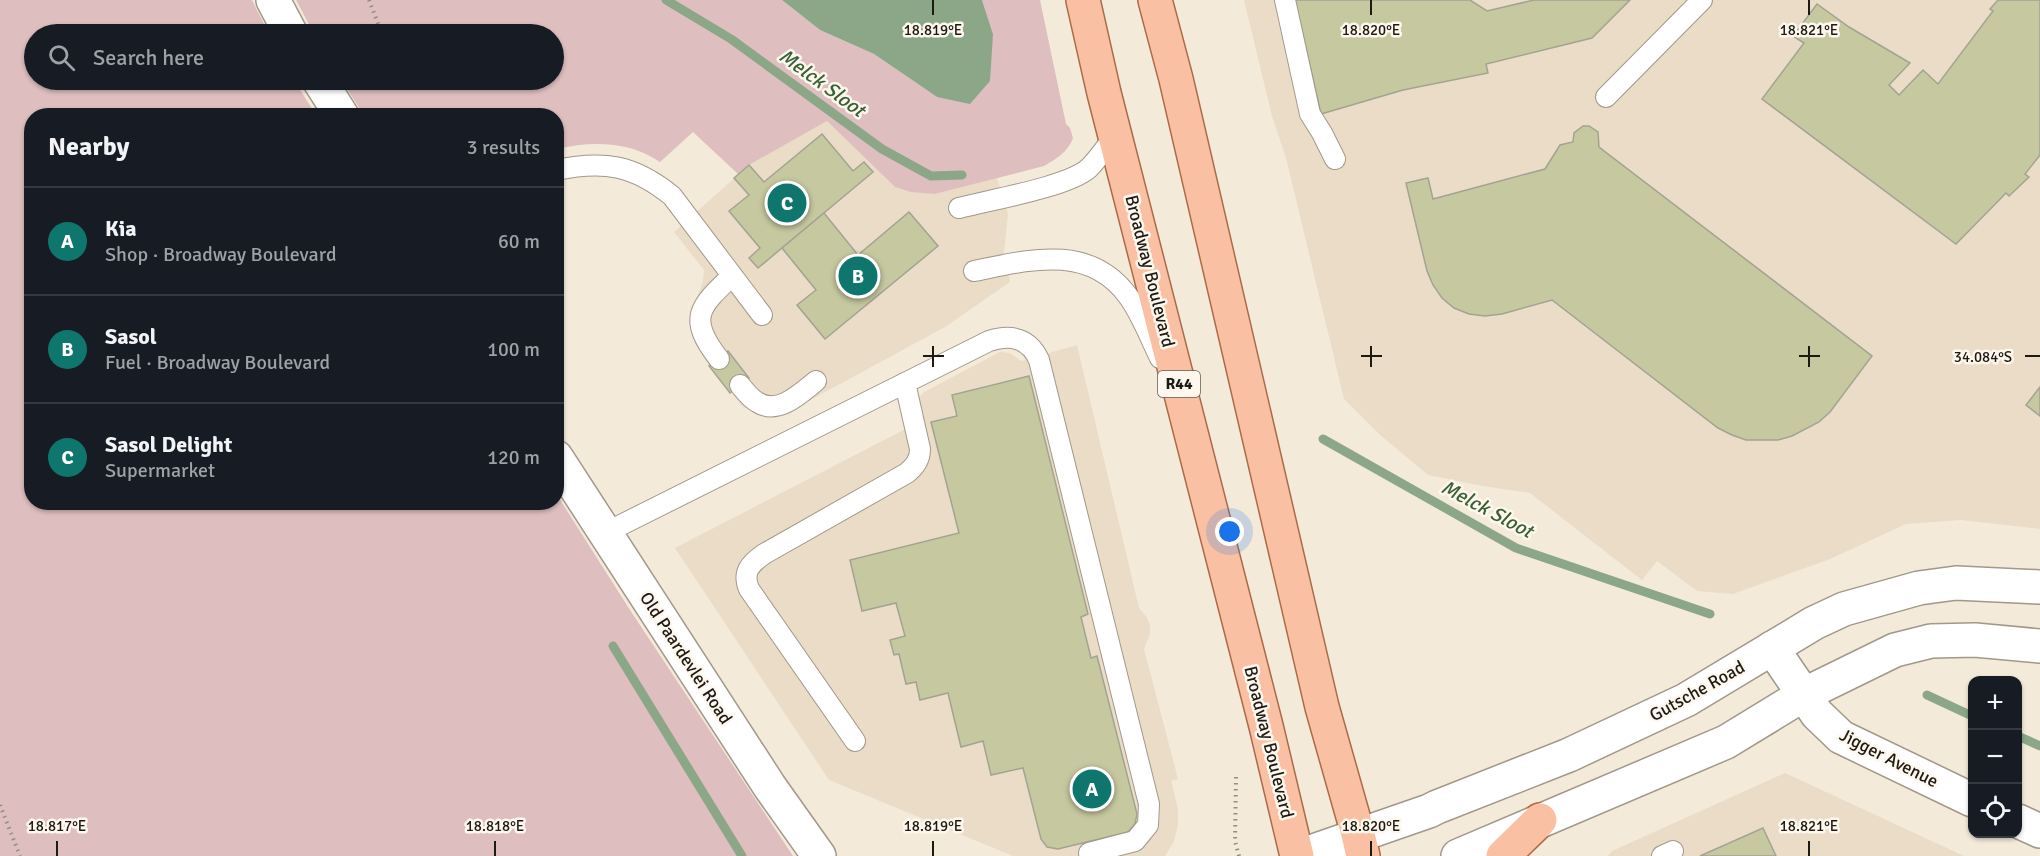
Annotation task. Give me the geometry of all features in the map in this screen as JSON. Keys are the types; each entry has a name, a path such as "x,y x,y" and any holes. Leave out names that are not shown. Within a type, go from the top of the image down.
{"main road":[{"name":"Broadway Boulevard","path":"1083,0 1115,135 1298,856"},
{"path":"1155,0 1176,79 1323,707 1360,845"},
{"path":"1503,856 1540,820"}],"street":[{"path":"273,0 286,24"},
{"path":"326,90 337,108"},
{"name":"Old Paardevlei Road","path":"564,469 770,787 819,856"},
{"name":"Gutsche Road","path":"1360,845 1437,807 1569,755 1686,700 1814,623 1844,609 1919,588 1956,583 2040,587"},
{"path":"1458,856 1726,742 1803,695 1895,650 1931,641 1975,640 2040,646"},
{"name":"Jigger Avenue","path":"1772,648 1816,714 1841,737 1968,798"},
{"path":"2022,823 2040,831"},
{"path":"1298,856 1360,845"}],"lane":[{"path":"1285,0 1310,114 1323,133 1335,159"},
{"path":"1606,97 1702,0"},
{"path":"959,208 1048,186 1070,178 1087,169 1115,135"},
{"path":"564,168 583,164 605,165 633,171 654,182 672,196 762,315"},
{"path":"974,271 1036,259 1054,258 1086,264 1109,275 1137,310 1185,409"},
{"path":"718,359 702,335 701,312 708,300 732,276"},
{"path":"605,533 989,341 998,338 1017,338 1027,343 1039,360 1149,804 1148,825 1135,841 1089,853"},
{"path":"740,385 756,402 771,406 796,397 816,381"},
{"path":"855,741 749,589 746,576 750,564 764,554 907,473 915,466 920,449 905,383"}],"path":[{"path":"369,0 378,24"},
{"path":"1236,777 1235,841 1239,856"},
{"path":"0,804 20,856"}],"shaded area":[{"path":"0,0 252,0 264,24 24,24 24,90 300,90 312,108 24,108 24,510 564,510 564,506 793,856 0,856"},
{"path":"296,0 782,0 820,30 874,54 937,97 993,34 982,0 1040,0 1066,124 1073,138 1065,151 1044,166 935,194 911,192 895,187 827,121 749,165 738,174 693,132 660,162 636,150 610,145 564,147 564,108 359,108 348,90 564,90 564,24 309,24"},
{"path":"782,0 982,0 993,34 990,81 970,104 937,97 874,54 820,30"},
{"path":"1244,0 2040,0 2040,529 1961,520 1906,524 1830,559 1733,594 1697,591 1657,561 1642,580 1530,493 1428,475 1379,434 1344,399 1286,158 1272,116"},
{"path":"827,121 895,187 935,194 997,178 1008,214 1004,252 1010,282 945,327 781,416 763,416 743,407 709,366 696,344 689,321 703,281 704,270 674,232 749,165"},
{"path":"1077,345 1139,608 1150,625 1150,634 1144,649 1178,779 1171,781 1178,809 1178,825 1174,841 1165,856 1013,856 829,780 675,548 923,420 919,398 924,392 1000,352 1010,353 1021,361"},
{"path":"1785,773 1964,856 1608,856 1612,851"}],"building":[{"path":"1295,0 1470,0 1487,11 1534,0 1630,0 1592,38 1486,64 1488,73 1403,90 1321,114"},
{"path":"1998,0 2040,0 2040,155 2025,174 2029,177 2009,196 2006,193 1956,244 1762,99 1804,43 1793,36 1817,4 1849,27 1910,63 1889,85 1899,95 1923,70 1938,84 1993,11 1990,9"},
{"path":"1583,126 1589,126 1598,132 1599,147 1872,356 1830,412 1819,422 1792,436 1778,440 1746,440 1718,428 1552,300 1502,314 1485,316 1469,314 1454,308 1442,298 1427,271 1406,183 1428,178 1433,199 1545,169 1560,145 1573,142 1574,133"},
{"path":"822,134 853,171 864,162 873,172 758,268 749,258 760,248 729,211 749,195 734,178 749,165 764,182"},
{"path":"909,212 938,246 825,339 797,305 816,290 782,248 824,213 858,255"},
{"path":"728,351 749,378 730,393 709,366"},
{"path":"1029,376 1088,614 1081,617 1091,658 1097,656 1137,814 1135,824 1128,832 1058,849 1047,847 1041,839 1023,768 991,775 983,741 961,747 948,693 920,700 916,682 906,684 899,654 894,655 890,640 905,636 896,603 862,611 850,560 959,533 931,422 957,416 952,395"},
{"path":"2040,387 2040,416 2026,405"},
{"path":"1763,828 1776,856 1700,856"}],"waterway":[{"name":"Melck Sloot","path":"666,0 731,39 882,149 931,176 962,175"},
{"name":"Melck Sloot","path":"1323,439 1516,548 1710,614"},
{"path":"613,646 742,856"},
{"name":"Melck Sloot","path":"1927,695 1968,714"},
{"name":"Melck Sloot","path":"2022,738 2040,746"}],"place":[{"name":"Sasol Delight","path":"787,203"},
{"name":"Sasol","path":"858,276"},
{"name":"Kia","path":"1092,789"}]}
